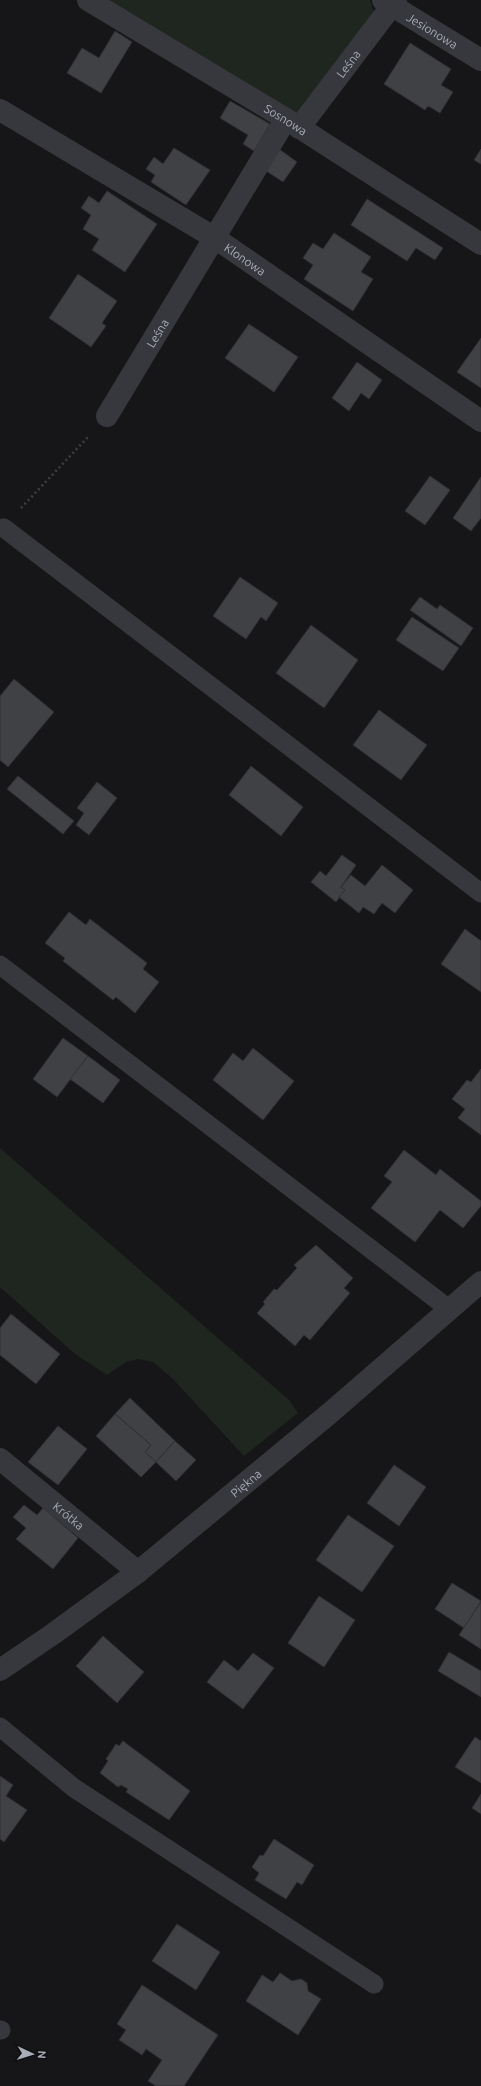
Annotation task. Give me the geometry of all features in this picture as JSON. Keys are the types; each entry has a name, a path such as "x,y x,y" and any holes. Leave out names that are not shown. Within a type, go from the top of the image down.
{"street":[{"name":"Sosnowa","path":"88,0 292,123 481,244"},
{"name":"Leśna","path":"107,416 215,238 292,123 391,2"},
{"name":"Jesionowa","path":"391,2 481,60"},
{"name":"Klonowa","path":"0,110 215,238 481,421"},
{"name":"Piękna","path":"0,1670 54,1634 138,1572 330,1413 481,1282"},
{"name":"Krótka","path":"0,1459 138,1572"}],"lane":[{"path":"4,528 481,893"},
{"path":"0,965 449,1309"},
{"path":"0,1727 74,1788 374,1984"}],"path":[{"path":"4,528 107,416"}],"shaded area":[{"path":"106,0 370,0 374,13 300,115"},
{"path":"0,1148 289,1400 298,1413 244,1456 172,1378 153,1362 138,1359 126,1362 107,1375 75,1354 0,1287"}],"building":[{"path":"115,31 132,42 101,93 67,73 82,48 99,58"},
{"path":"410,43 451,69 441,85 453,92 440,113 428,106 425,110 384,84"},
{"path":"230,101 270,124 254,151 243,144 248,135 220,118"},
{"path":"174,148 210,170 186,205 151,182 155,175 146,169 154,157 163,164"},
{"path":"279,149 297,162 283,182 265,170"},
{"path":"481,149 481,164 474,160"},
{"path":"107,191 157,224 125,272 92,250 99,239 83,229 91,215 81,208 89,196 99,203"},
{"path":"367,199 443,248 435,260 416,248 407,261 351,225"},
{"path":"334,233 371,257 361,272 373,279 353,311 304,279 313,265 303,258 313,243 323,249"},
{"path":"78,274 117,301 102,323 106,326 91,347 49,318"},
{"path":"249,324 298,357 274,392 225,358"},
{"path":"481,338 481,388 457,372"},
{"path":"357,362 382,380 369,399 361,393 349,411 332,398"},
{"path":"430,476 450,490 425,525 405,511"},
{"path":"481,477 481,518 471,531 453,518"},
{"path":"240,577 278,603 266,621 261,617 246,639 213,616"},
{"path":"420,597 437,609 440,605 473,628 461,646 410,610"},
{"path":"412,617 459,648 443,671 396,640"},
{"path":"311,625 358,660 324,708 276,673"},
{"path":"14,679 54,712 8,767 0,760 0,696"},
{"path":"379,710 427,745 401,780 353,745"},
{"path":"251,766 303,807 281,836 229,795"},
{"path":"18,776 74,821 63,834 7,789"},
{"path":"97,782 117,798 89,835 76,825 84,813 77,808"},
{"path":"342,855 356,865 341,887 345,890 336,902 311,882 320,871 326,876"},
{"path":"382,865 413,890 395,913 382,903 374,914 363,907 359,913 339,897 345,890 341,887 351,875 365,886"},
{"path":"69,912 86,925 90,919 147,963 143,969 159,982 135,1013 116,997 113,1000 63,961 65,958 45,943"},
{"path":"465,929 481,941 481,992 441,964"},
{"path":"63,1038 88,1056 57,1097 33,1079"},
{"path":"253,1048 294,1081 263,1120 213,1080 233,1053 243,1061"},
{"path":"88,1056 120,1080 103,1103 70,1079"},
{"path":"481,1069 481,1135 458,1118 465,1109 452,1099 467,1080 471,1082"},
{"path":"404,1150 436,1175 440,1169 481,1201 481,1206 463,1228 440,1210 415,1242 371,1208 392,1182 384,1176"},
{"path":"316,1245 353,1278 344,1288 350,1293 310,1340 304,1335 295,1346 257,1313 265,1304 263,1302 274,1289 277,1290 297,1268 294,1265"},
{"path":"11,1314 60,1354 36,1384 0,1355 0,1328"},
{"path":"130,1398 175,1441 156,1462 145,1452 151,1445 115,1414"},
{"path":"115,1414 151,1445 145,1452 156,1462 141,1477 96,1436"},
{"path":"58,1426 87,1449 58,1485 28,1462"},
{"path":"175,1441 196,1460 176,1481 156,1462"},
{"path":"394,1465 426,1487 399,1526 367,1503"},
{"path":"24,1505 37,1515 43,1508 78,1538 53,1569 16,1539 26,1528 13,1517"},
{"path":"348,1515 394,1546 362,1592 316,1560"},
{"path":"452,1583 481,1601 464,1628 435,1609"},
{"path":"319,1596 355,1620 324,1667 288,1643"},
{"path":"481,1602 481,1649 459,1635"},
{"path":"103,1636 144,1672 117,1703 76,1666"},
{"path":"449,1652 481,1671 481,1697 438,1671"},
{"path":"253,1653 274,1668 243,1709 207,1682 224,1660 238,1671"},
{"path":"475,1737 481,1741 481,1783 455,1767"},
{"path":"123,1741 190,1791 169,1820 126,1792 128,1789 121,1785 118,1787 100,1773 108,1761 106,1759 116,1744 119,1746"},
{"path":"0,1776 13,1785 6,1796 27,1810 4,1842 0,1839"},
{"path":"481,1794 481,1814 472,1808"},
{"path":"274,1839 314,1865 302,1885 297,1882 286,1899 255,1880 259,1873 252,1867 260,1855 263,1856"},
{"path":"177,1924 220,1952 196,1990 152,1961"},
{"path":"280,1973 292,1981 301,1979 307,1983 308,1991 321,1999 298,2035 246,2001 262,1975 273,1982"},
{"path":"142,1985 218,2035 184,2086 156,2086 148,2081 162,2060 146,2049 142,2055 119,2040 126,2030 117,2024"}]}
